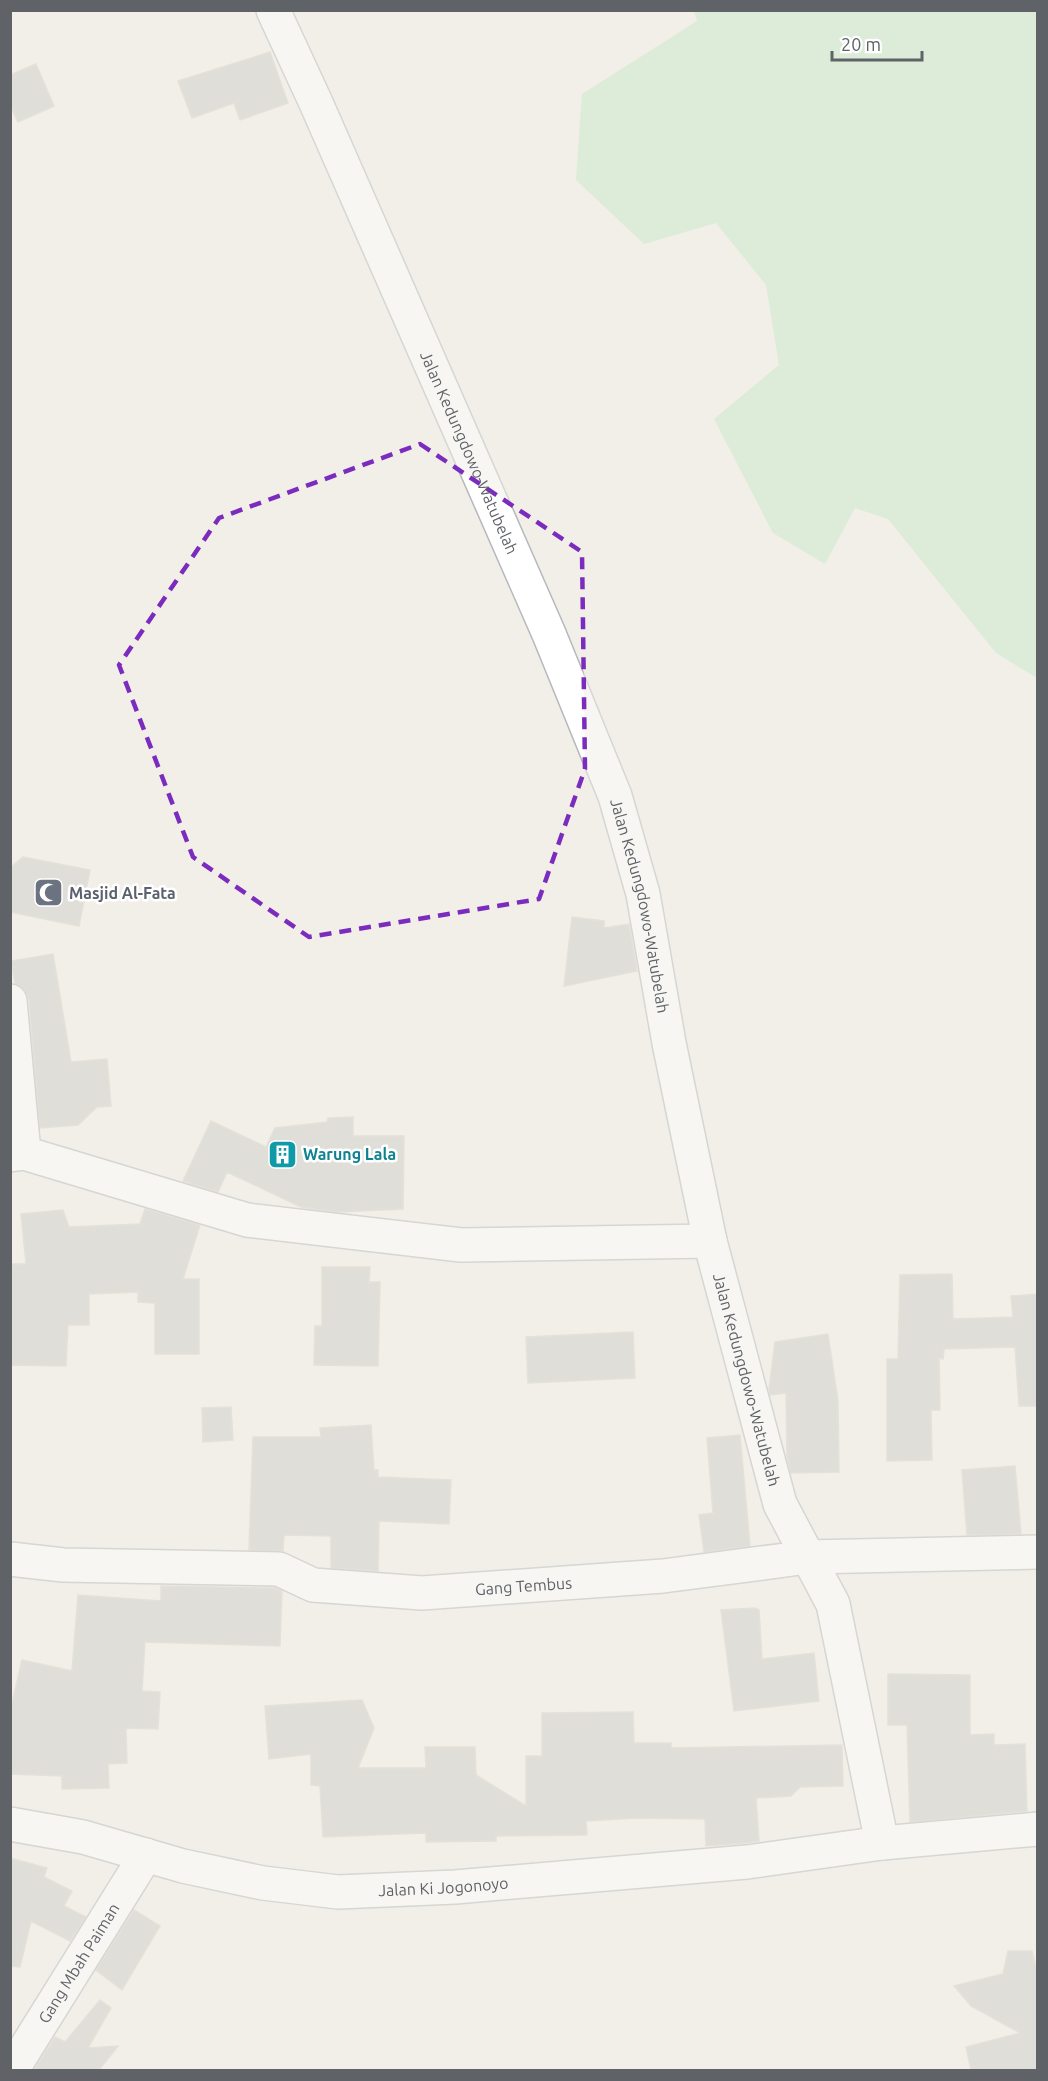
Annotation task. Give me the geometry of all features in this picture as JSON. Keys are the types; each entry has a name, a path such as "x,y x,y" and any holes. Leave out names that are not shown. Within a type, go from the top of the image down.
{"street":[{"name":"Jalan Kedungdowo-Watubelah","path":"273,10 544,623 615,796 643,894 669,1043 710,1241 780,1504 833,1604 882,1843"},
{"path":"10,1001 17,1154 247,1220 461,1245 710,1241"},
{"name":"Gang Tembus","path":"10,1560 63,1565 279,1569 313,1586 422,1593 663,1576 808,1557 1038,1552"},
{"name":"Jalan Ki Jogonoyo","path":"10,1824 83,1837 146,1855 263,1883 338,1892 454,1887 747,1863 882,1843 1038,1829"},
{"name":"Gang Mbah Paiman","path":"12,2070 146,1855"}],"highlighted area":[{"path":"420,444 582,552 585,769 539,899 309,937 193,857 119,665 219,518"}],"green space":[{"path":"694,11 1037,11 1037,678 996,653 888,519 855,508 825,564 773,533 714,419 779,365 766,285 716,223 644,244 576,180 582,94 697,21"}],"building":[{"path":"270,52 288,103 240,120 234,103 192,118 178,81"},
{"path":"36,64 54,106 18,122 10,105 10,75"},
{"name":"Masjid Al-Fata","path":"23,857 90,870 79,926 10,912 12,866"},
{"path":"572,917 604,921 604,928 629,924 637,971 564,986"},
{"path":"53,954 71,1062 107,1059 111,1106 97,1107 78,1125 40,1128 29,999 25,990 15,983 11,961"},
{"path":"353,1117 353,1136 404,1136 403,1209 337,1212 301,1207 227,1172 218,1192 183,1181 211,1121 266,1147 275,1128 327,1122 328,1118"},
{"path":"145,1209 200,1225 183,1279 199,1279 199,1354 155,1354 155,1303 138,1302 138,1292 89,1294 89,1325 68,1325 66,1366 10,1365 10,1264 26,1264 21,1214 63,1210 69,1227 140,1224"},
{"path":"322,1267 370,1267 369,1282 380,1282 378,1366 314,1365 315,1326 322,1326"},
{"path":"952,1274 953,1319 1013,1317 1011,1296 1038,1294 1038,1406 1019,1406 1015,1347 944,1349 943,1359 939,1358 940,1410 931,1410 932,1460 887,1461 887,1359 898,1359 900,1275"},
{"path":"633,1332 635,1378 528,1383 526,1337"},
{"path":"828,1334 838,1401 839,1472 791,1473 787,1456 786,1393 770,1395 769,1389 775,1342"},
{"path":"231,1407 233,1440 203,1442 202,1408"},
{"path":"371,1425 374,1470 378,1470 378,1477 451,1480 449,1524 379,1521 378,1571 331,1568 331,1536 284,1535 283,1551 249,1550 253,1437 321,1437 320,1428"},
{"path":"740,1435 750,1546 704,1552 699,1515 713,1513 707,1438"},
{"path":"1015,1466 1021,1534 967,1535 962,1470"},
{"path":"161,1586 275,1588 282,1591 280,1646 145,1642 142,1691 160,1692 158,1729 126,1728 127,1763 108,1764 109,1788 62,1789 62,1776 10,1774 10,1712 22,1660 72,1671 78,1595 161,1601"},
{"path":"755,1608 759,1610 762,1659 814,1653 819,1701 734,1711 721,1610"},
{"path":"888,1674 970,1675 970,1735 994,1734 994,1745 1025,1744 1027,1811 910,1822 907,1725 888,1725"},
{"path":"362,1700 374,1728 358,1768 426,1768 425,1747 475,1747 476,1775 526,1806 526,1756 542,1756 542,1713 633,1712 634,1743 671,1743 671,1748 842,1745 843,1786 800,1787 791,1796 756,1798 759,1841 745,1843 706,1846 705,1819 637,1818 586,1821 587,1835 496,1836 496,1841 426,1842 426,1833 323,1837 320,1786 311,1785 311,1754 269,1759 265,1706"},
{"path":"10,1858 47,1868 44,1877 72,1891 64,1906 86,1917 70,1941 31,1921 20,1967 10,1966"},
{"path":"134,1910 160,1926 122,1990 96,1970"},
{"path":"1008,1951 1032,1951 1038,1976 1038,2070 971,2070 966,2047 1020,2033 971,2006 954,1986 1003,1974"},
{"path":"100,2000 111,2008 88,2048 118,2046 99,2070 34,2070 55,2037 65,2042"}],"place":[{"name":"Masjid Al-Fata","path":"48,893"},
{"name":"Warung Lala","path":"282,1154"}]}
